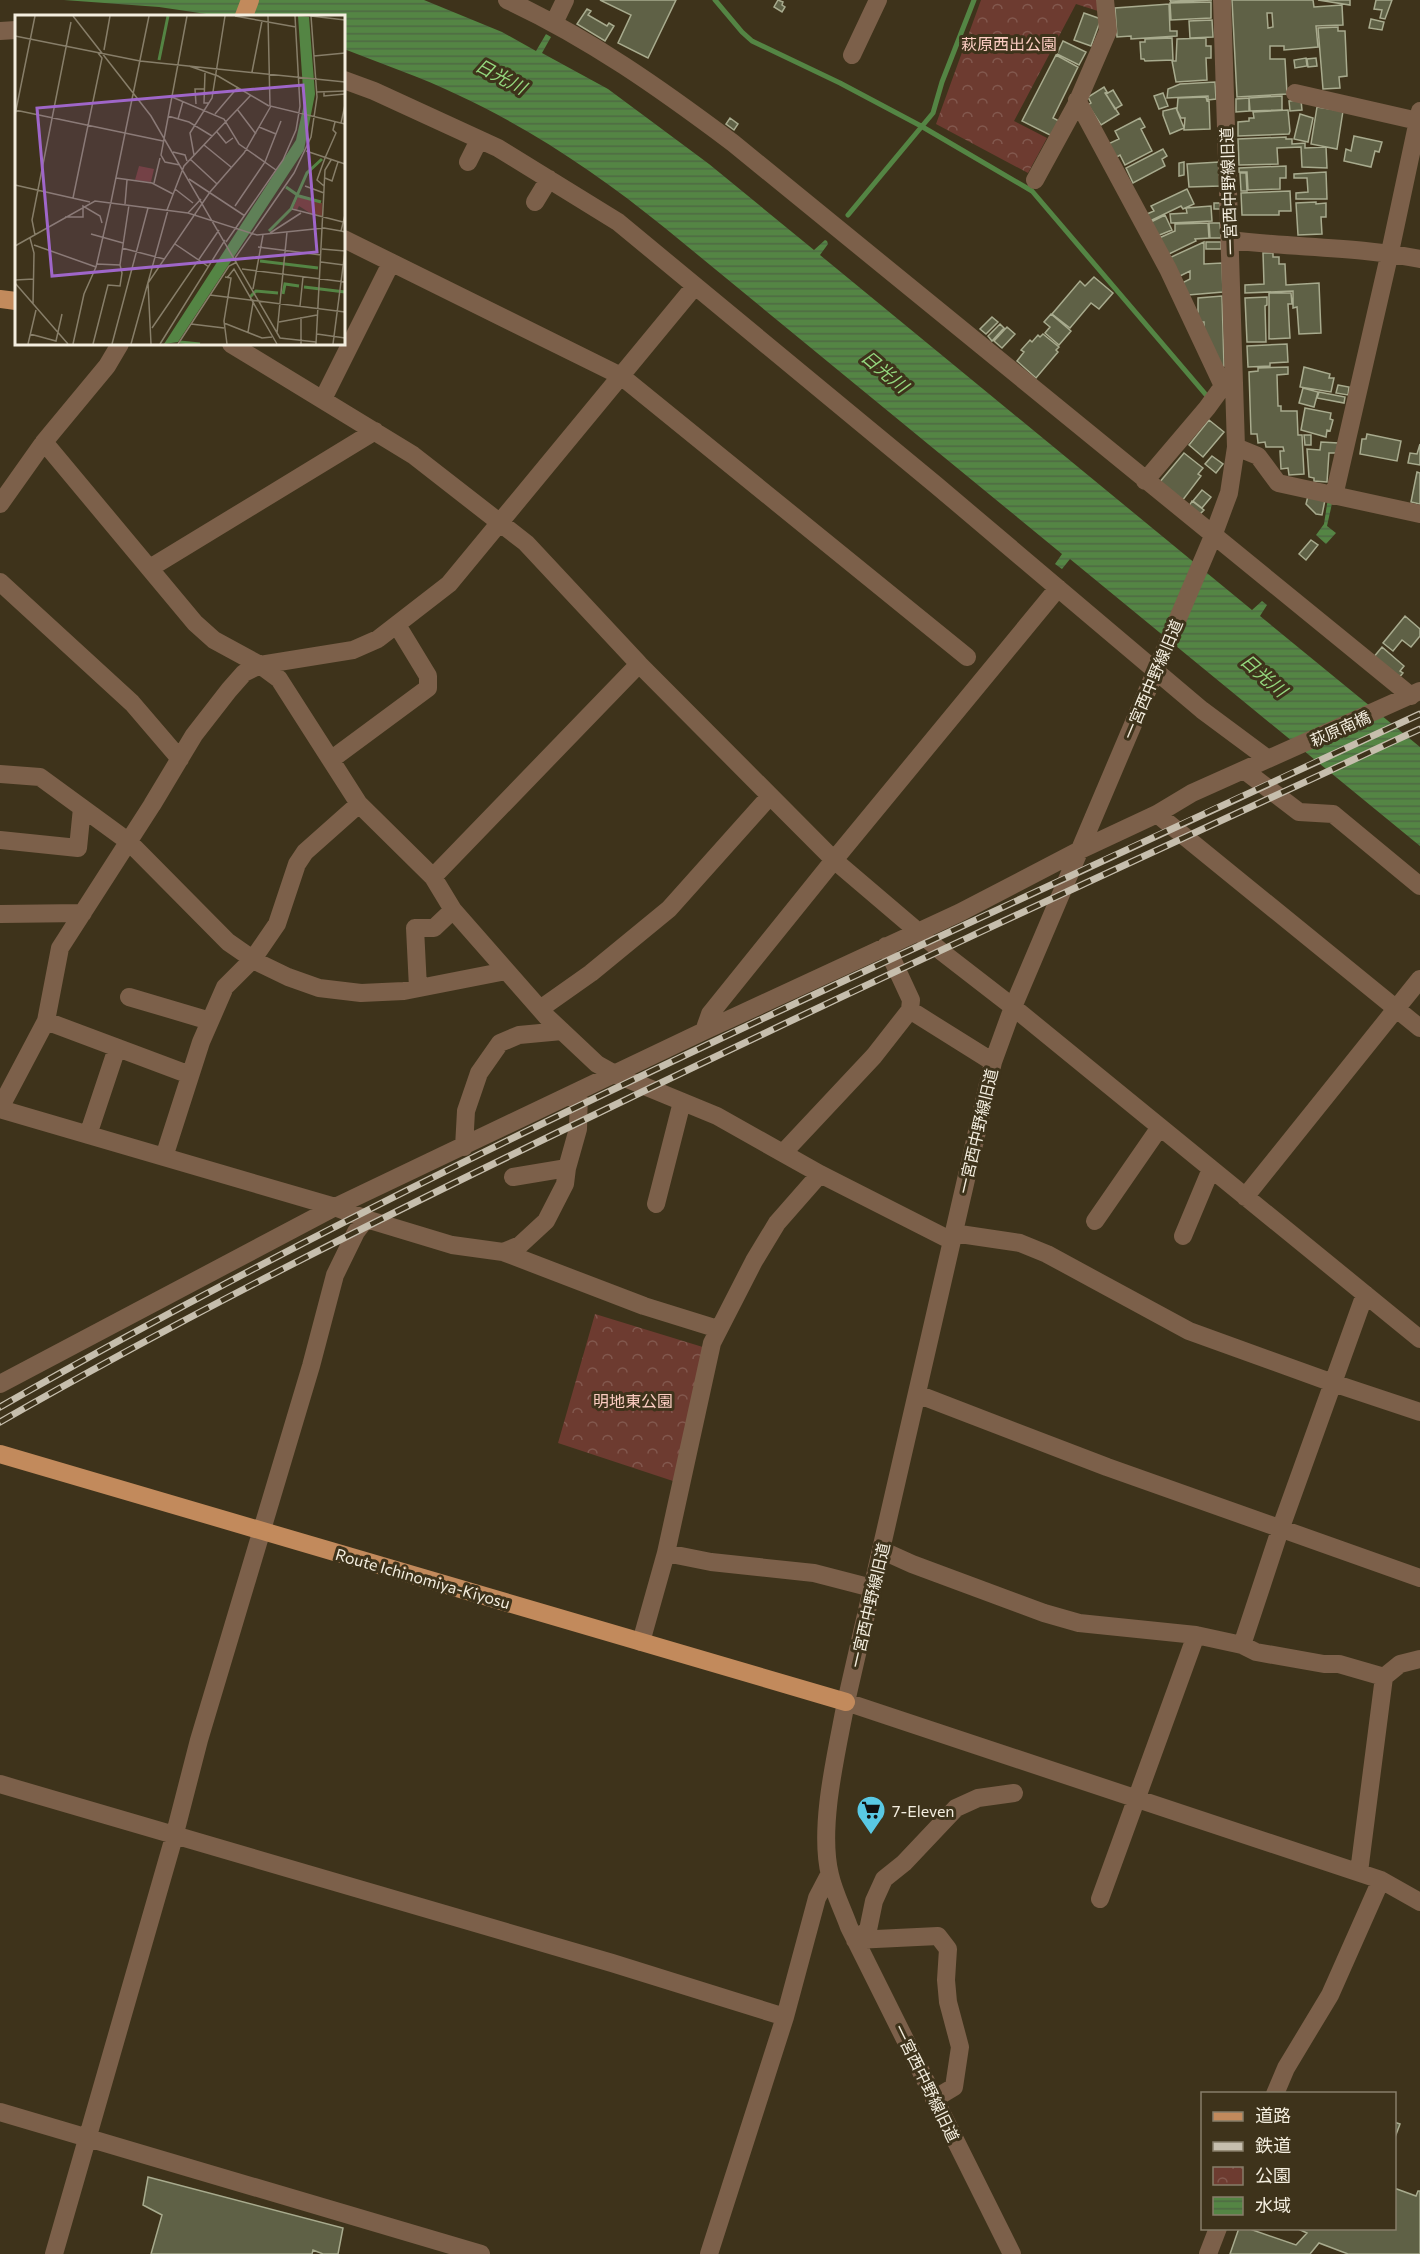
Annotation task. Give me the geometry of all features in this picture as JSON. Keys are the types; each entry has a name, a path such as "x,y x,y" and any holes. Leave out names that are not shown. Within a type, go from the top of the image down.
{"main road":[{"path":"244,15 250,0"},
{"path":"0,299 15,301"},
{"name":"Route Ichinomiya-Kiyosu","path":"0,1454 846,1702"}],"street":[{"path":"507,0 601,49 652,83 733,143 1213,536 1415,694"},
{"path":"554,23 565,0"},
{"path":"852,55 878,0"},
{"path":"1035,180 1077,100 1108,31 1105,0"},
{"name":"一宮西中野線旧道","path":"1012,2254 855,1940 830,1875 826,1841 831,1782 846,1702 993,1062 1013,1007 1213,536 1229,493 1236,447 1229,385 1230,240 1222,0"},
{"path":"0,31 15,30"},
{"path":"345,80 374,91 498,148 618,222 1202,710 1268,759"},
{"path":"1295,93 1419,116 1334,496"},
{"path":"1077,100 1229,385 1145,481"},
{"path":"468,162 479,140"},
{"path":"535,202 549,179"},
{"path":"345,240 621,376 967,657"},
{"path":"1230,240 1390,252 1420,258"},
{"path":"323,399 392,263"},
{"path":"695,286 449,584 378,639 353,650 260,665 244,673 229,690 194,735 129,842 60,948 46,1021 0,1109 335,1207 366,1219 452,1245 503,1252 644,1306 718,1329"},
{"path":"0,504 44,442 107,366 119,345"},
{"path":"233,345 412,455 526,543 639,664 834,860 917,931 1420,1339"},
{"path":"150,568 375,431"},
{"path":"44,442 195,623 214,640 260,665 279,679 359,804 433,877 453,910 506,971 540,1009 597,1064 615,1074 717,1116 820,1174 953,1237 1020,1243 1047,1254 1189,1331 1420,1412"},
{"path":"1236,447 1258,456 1278,483 1420,514"},
{"path":"0,582 132,703 180,759"},
{"path":"704,1031 710,1014 1058,588"},
{"path":"332,759 428,688 428,676 396,624"},
{"path":"433,877 639,664"},
{"name":"萩原南橋","path":"0,1384 335,1207 704,1031 959,913 1080,850 1157,814 1192,793 1415,694"},
{"path":"1244,770 1299,812 1333,814 1420,886"},
{"path":"0,774 40,777 129,842 228,942 253,959 288,977 319,988 360,993 418,988 506,971"},
{"path":"540,1009 591,973 669,909 770,796"},
{"path":"164,1158 190,1075 225,987 253,959 277,924 297,864 305,852 359,804"},
{"path":"0,840 78,848 82,808"},
{"path":"1157,814 1420,1028"},
{"path":"418,988 415,928 434,928 453,910"},
{"path":"0,914 83,913"},
{"path":"783,1153 874,1056 910,1010 911,999 886,946"},
{"path":"1245,1197 1420,980"},
{"path":"129,997 210,1021"},
{"path":"910,1010 993,1062"},
{"path":"46,1021 190,1075"},
{"path":"464,1147 466,1112 479,1073 500,1043 519,1035 562,1031"},
{"path":"88,1135 117,1048"},
{"path":"503,1252 520,1245 546,1221 565,1184 567,1168 578,1130 579,1091"},
{"path":"656,1204 682,1102"},
{"path":"1095,1221 1160,1127"},
{"path":"513,1177 567,1168"},
{"path":"1183,1236 1210,1169"},
{"path":"640,1642 666,1553 711,1343 754,1261 777,1223 820,1174"},
{"path":"54,2254 174,1837 199,1740 311,1366 335,1275 356,1232 366,1219"},
{"path":"1242,1645 1280,1530 1365,1294"},
{"path":"917,1395 1280,1530 1420,1578"},
{"path":"882,1550 912,1564 1022,1605 1079,1623 1196,1635 1242,1645 1256,1652 1324,1664 1339,1664 1384,1677"},
{"path":"666,1553 711,1562 814,1573 872,1588"},
{"path":"1100,1899 1196,1635"},
{"path":"1359,1872 1384,1677 1400,1664 1420,1659"},
{"path":"846,1702 1359,1872 1381,1880 1420,1902"},
{"path":"0,1784 174,1837 600,1960 785,2017"},
{"path":"855,1940 868,1930 874,1901 884,1879 904,1863 956,1808 978,1798 1014,1793"},
{"path":"709,2254 785,2017 817,1899 830,1875"},
{"path":"1276,2092 1286,2068 1330,1995 1381,1880"},
{"path":"855,1940 938,1936 948,1949 946,1980 948,2002 960,2047 954,2087 934,2099"},
{"path":"0,2112 481,2254"},
{"path":"1208,2254 1218,2230"}],"green space":[{"name":"萩原西出公園","path":"981,0 1100,0 1101,12 1076,4 1014,121 1047,138 1028,173 936,124"},
{"name":"明地東公園","path":"595,1314 706,1348 676,1482 558,1443"}],"water":[{"name":"日光川","path":"64,0 424,0 502,32 536,51 546,34 551,37 542,53 608,89 709,164 814,250 825,240 827,241 828,244 820,255 1252,610 1262,601 1267,605 1260,616 1420,747 1420,846 1070,559 1062,569 1055,564 1062,554 665,228 566,155 513,123 444,88 345,49 345,15 213,15 159,7"},
{"path":"1328,498 1333,499 1327,526 1336,533 1326,544 1316,535 1324,524"}],"building":[{"path":"600,0 676,0 648,58 618,43 631,15"},
{"path":"778,0 783,2 782,5 785,7 782,12 774,7"},
{"path":"1170,0 1212,0 1171,2"},
{"path":"1232,0 1313,0 1314,7 1342,5 1343,25 1316,26 1318,47 1284,50 1284,46 1270,46 1270,59 1285,59 1287,94 1237,97","holes":["1267,13 1272,13 1273,27 1268,28"]},
{"path":"1318,0 1350,0 1350,5"},
{"path":"1376,0 1392,0 1385,19 1380,18 1382,10 1374,9"},
{"path":"1211,2 1211,18 1171,20 1170,3"},
{"path":"1169,4 1170,31 1177,31 1177,36 1131,39 1131,36 1117,37 1115,8"},
{"path":"587,9 591,11 588,15 607,26 609,23 614,26 605,41 577,24"},
{"path":"1084,13 1101,19 1091,46 1074,40"},
{"path":"1371,19 1384,22 1382,30 1369,28"},
{"path":"1212,20 1213,37 1190,38 1189,21"},
{"path":"1338,27 1338,31 1345,31 1347,76 1339,77 1340,88 1323,89 1318,28"},
{"path":"1172,38 1173,60 1145,61 1141,59 1140,42 1145,42 1145,39"},
{"path":"1206,38 1206,46 1211,46 1211,58 1206,58 1207,80 1176,82 1172,61 1176,61 1177,39"},
{"path":"1063,41 1086,52 1079,65 1057,54"},
{"path":"1056,55 1078,67 1053,118 1059,121 1052,136 1022,121"},
{"path":"1306,58 1307,66 1295,68 1294,60"},
{"path":"1316,58 1317,66 1308,67 1307,59"},
{"path":"1215,82 1216,99 1208,100 1208,96 1167,98 1168,89 1180,84"},
{"path":"1104,87 1107,92 1105,93 1119,114 1101,125 1088,105 1091,103 1088,97"},
{"path":"1113,90 1122,105 1115,109 1106,94"},
{"path":"1163,93 1168,106 1159,109 1154,96"},
{"path":"1282,96 1282,110 1250,111 1249,98"},
{"path":"1206,97 1207,101 1209,100 1210,129 1184,130 1185,118 1181,118 1177,110 1178,98"},
{"path":"1249,98 1249,111 1236,112 1236,99"},
{"path":"1301,100 1302,110 1290,111 1289,101"},
{"path":"1317,107 1343,111 1337,149 1311,144"},
{"path":"1176,108 1184,128 1170,134 1163,111"},
{"path":"1288,110 1289,134 1238,136 1238,122 1254,118 1253,112"},
{"path":"1300,114 1313,118 1308,142 1294,139"},
{"path":"730,118 738,124 734,130 726,124"},
{"path":"1140,118 1145,127 1141,129 1152,151 1125,165 1120,155 1115,158 1108,144 1119,139 1115,131"},
{"path":"1354,136 1382,142 1379,152 1375,151 1371,167 1344,161 1346,149 1351,151"},
{"path":"1286,137 1286,139 1292,139 1292,144 1305,143 1305,148 1326,147 1327,168 1302,167 1301,147 1277,148 1278,164 1239,165 1238,139"},
{"path":"1163,149 1167,156 1162,159 1165,166 1133,183 1126,168"},
{"path":"1184,162 1184,175 1179,176 1179,163"},
{"path":"1219,162 1220,186 1189,187 1187,164"},
{"path":"1286,166 1286,178 1280,178 1280,189 1248,190 1247,172 1239,172 1239,168"},
{"path":"1326,172 1327,199 1296,199 1296,193 1308,192 1307,178 1294,178 1294,174"},
{"path":"1240,173 1246,173 1247,191 1241,191"},
{"path":"1187,189 1194,204 1183,209 1181,206 1150,221 1147,214 1154,211 1151,206"},
{"path":"1290,191 1291,211 1279,211 1279,215 1242,215 1241,193"},
{"path":"1316,202 1316,204 1326,203 1326,217 1321,217 1322,234 1298,235 1296,203"},
{"path":"1214,203 1220,203 1221,209 1214,209"},
{"path":"1211,206 1212,221 1171,223 1170,214 1187,213 1186,208"},
{"path":"1165,215 1172,230 1157,236 1151,222"},
{"path":"1208,223 1209,238 1195,239 1196,241 1167,255 1159,238 1175,231 1175,224"},
{"path":"1209,223 1220,223 1221,238 1210,238"},
{"path":"1204,242 1204,264 1222,263 1223,292 1188,295 1182,283 1190,279 1190,271 1178,277 1169,258"},
{"path":"1206,242 1221,242 1221,249 1206,249"},
{"path":"1263,253 1273,253 1273,257 1279,257 1279,264 1285,264 1286,285 1319,283 1321,333 1299,334 1297,307 1293,308 1293,291 1245,293 1245,285 1264,284"},
{"path":"1094,277 1113,293 1099,309 1091,303 1070,328 1052,314 1080,281 1085,286"},
{"path":"1269,293 1291,293 1292,304 1288,304 1290,338 1269,339"},
{"path":"1222,296 1224,366 1220,366 1204,332 1204,322 1201,322 1196,313 1198,312 1198,298"},
{"path":"1267,297 1266,342 1247,342 1245,298"},
{"path":"1051,314 1071,331 1059,345 1045,333 1050,327 1044,322"},
{"path":"992,317 998,322 986,334 980,329"},
{"path":"1000,324 1004,328 992,341 988,336"},
{"path":"1007,327 1015,334 1002,348 994,341"},
{"path":"1043,334 1059,347 1056,350 1058,352 1036,378 1017,361 1024,352 1021,350 1030,340 1032,342 1038,335 1040,337"},
{"path":"1287,344 1288,362 1248,367 1247,346"},
{"path":"1288,367 1288,374 1277,375 1278,406 1281,406 1281,411 1297,411 1298,435 1302,435 1304,474 1289,475 1288,468 1281,469 1280,451 1284,451 1283,447 1266,447 1265,442 1258,443 1257,434 1251,434 1249,372 1258,371 1258,368"},
{"path":"1304,367 1330,374 1329,378 1334,378 1331,392 1300,387"},
{"path":"1338,385 1349,387 1348,395 1336,393"},
{"path":"1303,388 1318,392 1314,407 1299,403"},
{"path":"1319,392 1345,397 1344,403 1317,398"},
{"path":"1305,408 1331,413 1330,419 1333,420 1326,437 1301,430"},
{"path":"1209,420 1224,432 1203,457 1189,445"},
{"path":"1367,434 1401,441 1397,461 1360,454 1362,439 1366,439"},
{"path":"1304,435 1311,435 1311,445 1305,445"},
{"path":"1321,442 1338,443 1338,453 1329,453 1327,482 1314,481 1314,478 1309,477 1307,449 1320,450"},
{"path":"1420,444 1420,465 1408,463 1410,453 1417,454"},
{"path":"1184,453 1203,468 1198,474 1201,476 1182,501 1159,483"},
{"path":"1212,456 1223,464 1216,473 1205,464"},
{"path":"1417,472 1420,473 1420,504 1411,502"},
{"path":"1202,490 1211,497 1202,508 1193,501"},
{"path":"1308,496 1325,500 1322,515 1316,514 1306,504"},
{"path":"1192,501 1204,510 1198,516 1188,508"},
{"path":"1311,540 1318,545 1306,560 1299,554"},
{"path":"1405,616 1420,629 1420,636 1411,647 1402,640 1393,651 1383,643"},
{"path":"1382,647 1404,666 1400,671 1403,673 1398,679 1373,658"},
{"path":"1396,2123 1400,2124 1396,2135"},
{"path":"148,2177 343,2228 338,2254 323,2254 313,2250 312,2254 151,2254 162,2215 143,2205"},
{"path":"1396,2189 1416,2196 1420,2191 1420,2254 1348,2254 1319,2243 1310,2254 1230,2254 1238,2230 1253,2230 1296,2245 1307,2233 1300,2230 1396,2230"}],"waterway":[{"path":"715,0 752,41 840,83 921,126 1032,191 1207,396"},
{"path":"848,215 933,113 942,82 974,0"}],"railway":[{"path":"0,1407 228,1282 460,1164 694,1051 1420,714"},
{"path":"0,1422 230,1296 464,1178 820,1007 1420,729"}],"place":[{"name":"7-Eleven","path":"871,1836"}]}
